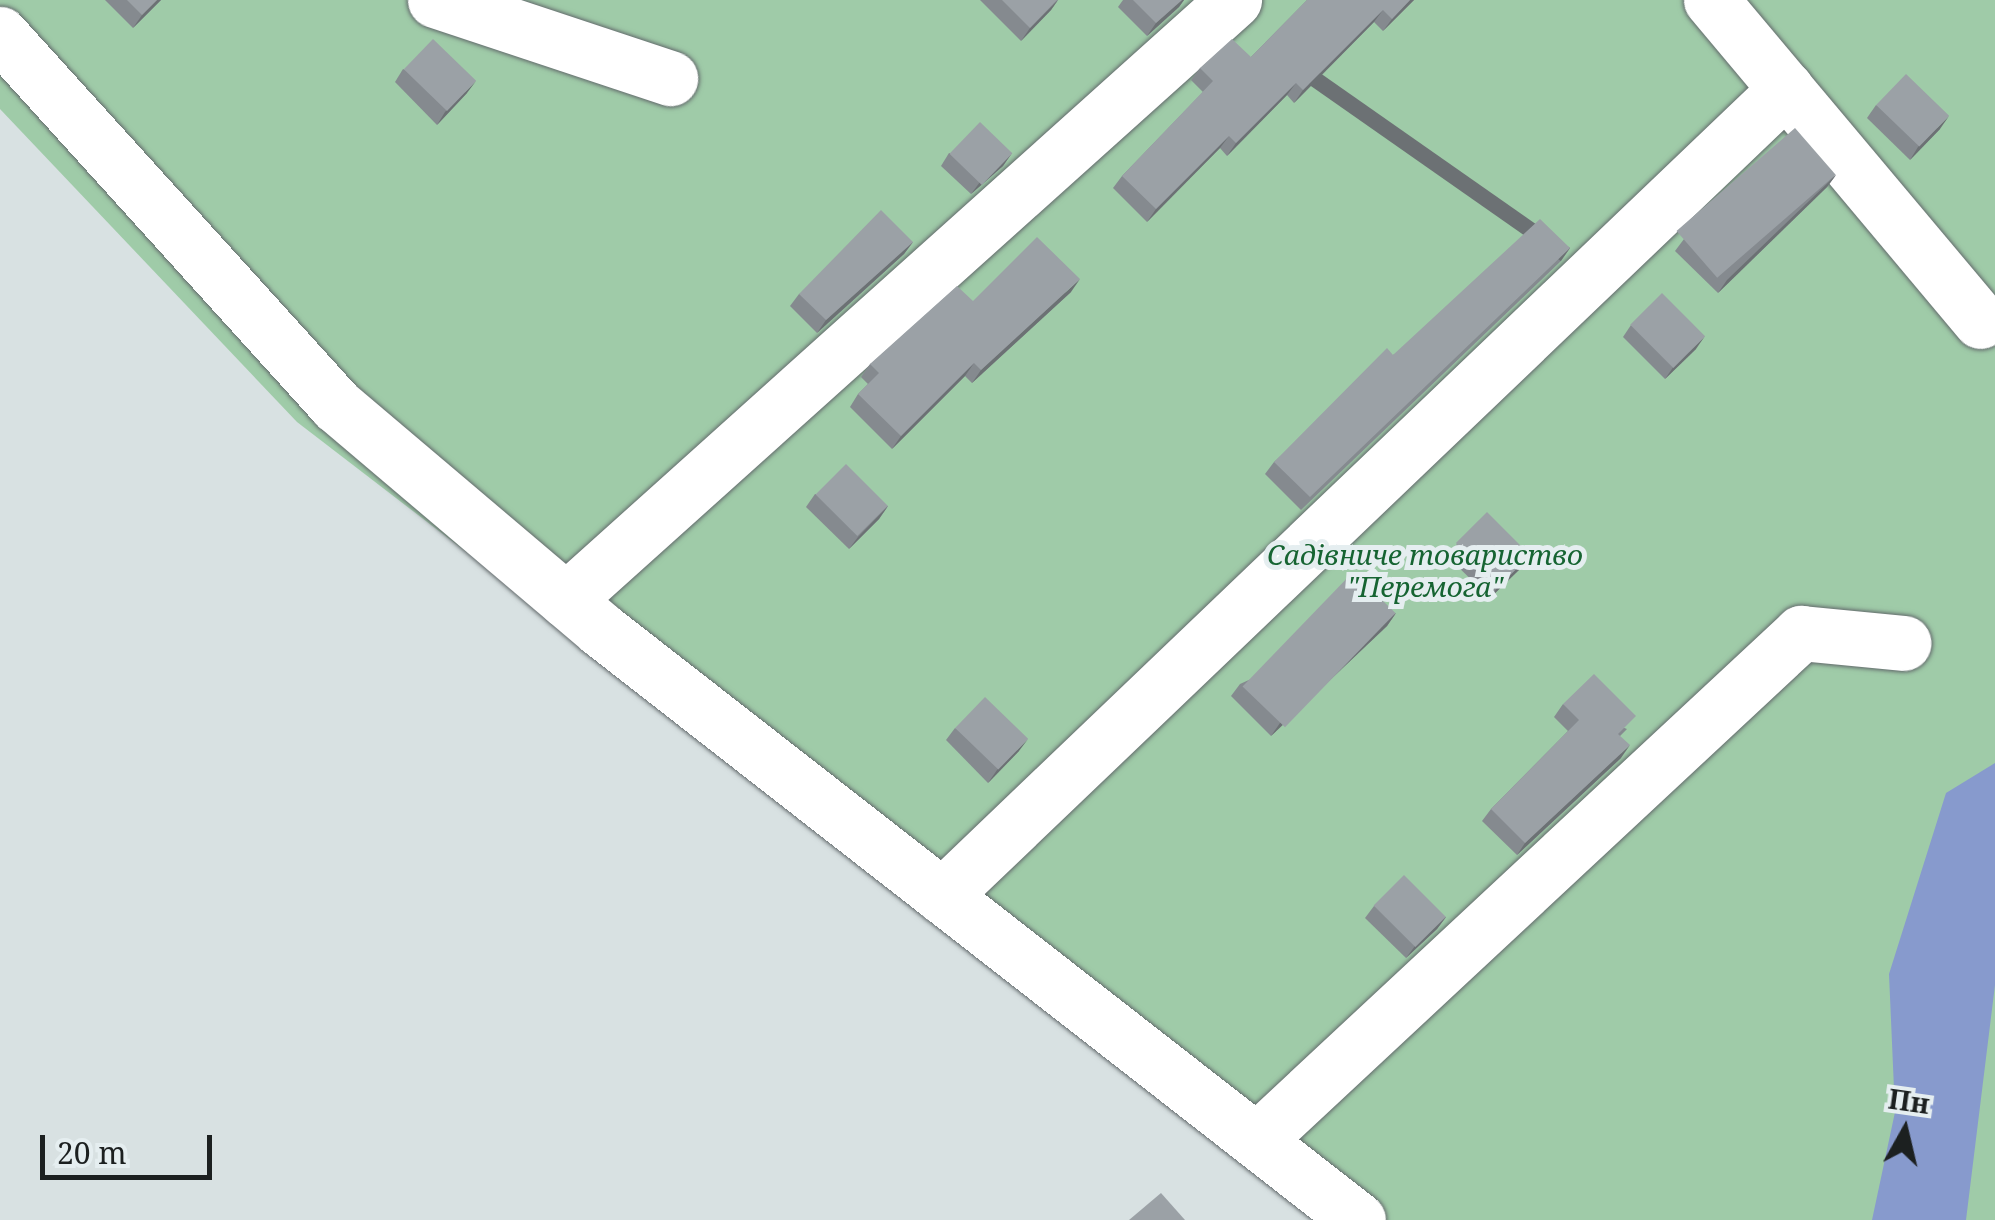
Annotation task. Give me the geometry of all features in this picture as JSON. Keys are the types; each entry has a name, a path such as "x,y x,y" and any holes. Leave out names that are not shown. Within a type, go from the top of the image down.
{"street":[{"path":"435,0 670,78"},
{"path":"566,600 1234,0"},
{"path":"1711,0 1980,321"},
{"path":"0,34 336,405 566,600 1358,1220"},
{"path":"942,896 1786,89"},
{"path":"1257,1140 1801,633 1904,643"}],"green space":[{"name":"Садівниче товариство \"Перемога\"","path":"0,0 1995,0 1995,1220 1336,1220 297,422 0,109"}],"water":[{"path":"1995,763 1995,985 1966,1220 1872,1220 1895,1112 1889,974 1946,793"}],"building":[{"path":"127,0 157,0 142,15"},
{"path":"1002,0 1057,0 1030,28"},
{"path":"1133,0 1182,0 1156,23"},
{"path":"1307,0 1410,0 1392,19 1383,10 1303,90 1296,83 1236,143 1229,136 1156,209 1122,176 1213,81 1200,68 1232,39 1251,57"},
{"path":"433,39 476,81 447,111 404,69"},
{"path":"1906,74 1949,116 1919,147 1876,105"},
{"path":"980,122 1012,153 982,185 949,154"},
{"path":"1795,128 1836,175 1717,278 1677,231"},
{"path":"881,210 913,242 826,320 799,294"},
{"path":"1540,219 1570,248 1310,497 1274,462 1387,348 1393,355"},
{"path":"1037,237 1080,279 981,370 974,363 901,436 858,394 879,373 870,364 957,286 973,301"},
{"path":"1662,293 1705,336 1673,368 1630,325"},
{"path":"846,464 888,506 857,536 816,494"},
{"path":"1487,512 1530,555 1499,586 1456,543"},
{"path":"1353,572 1395,613 1285,727 1243,686"},
{"path":"1594,674 1636,716 1618,734 1630,745 1525,843 1491,809 1579,720 1563,704"},
{"path":"985,697 1028,739 998,770 955,728"},
{"path":"1404,875 1446,917 1415,947 1374,905"},
{"path":"1161,1193 1185,1220 1129,1220"}]}
